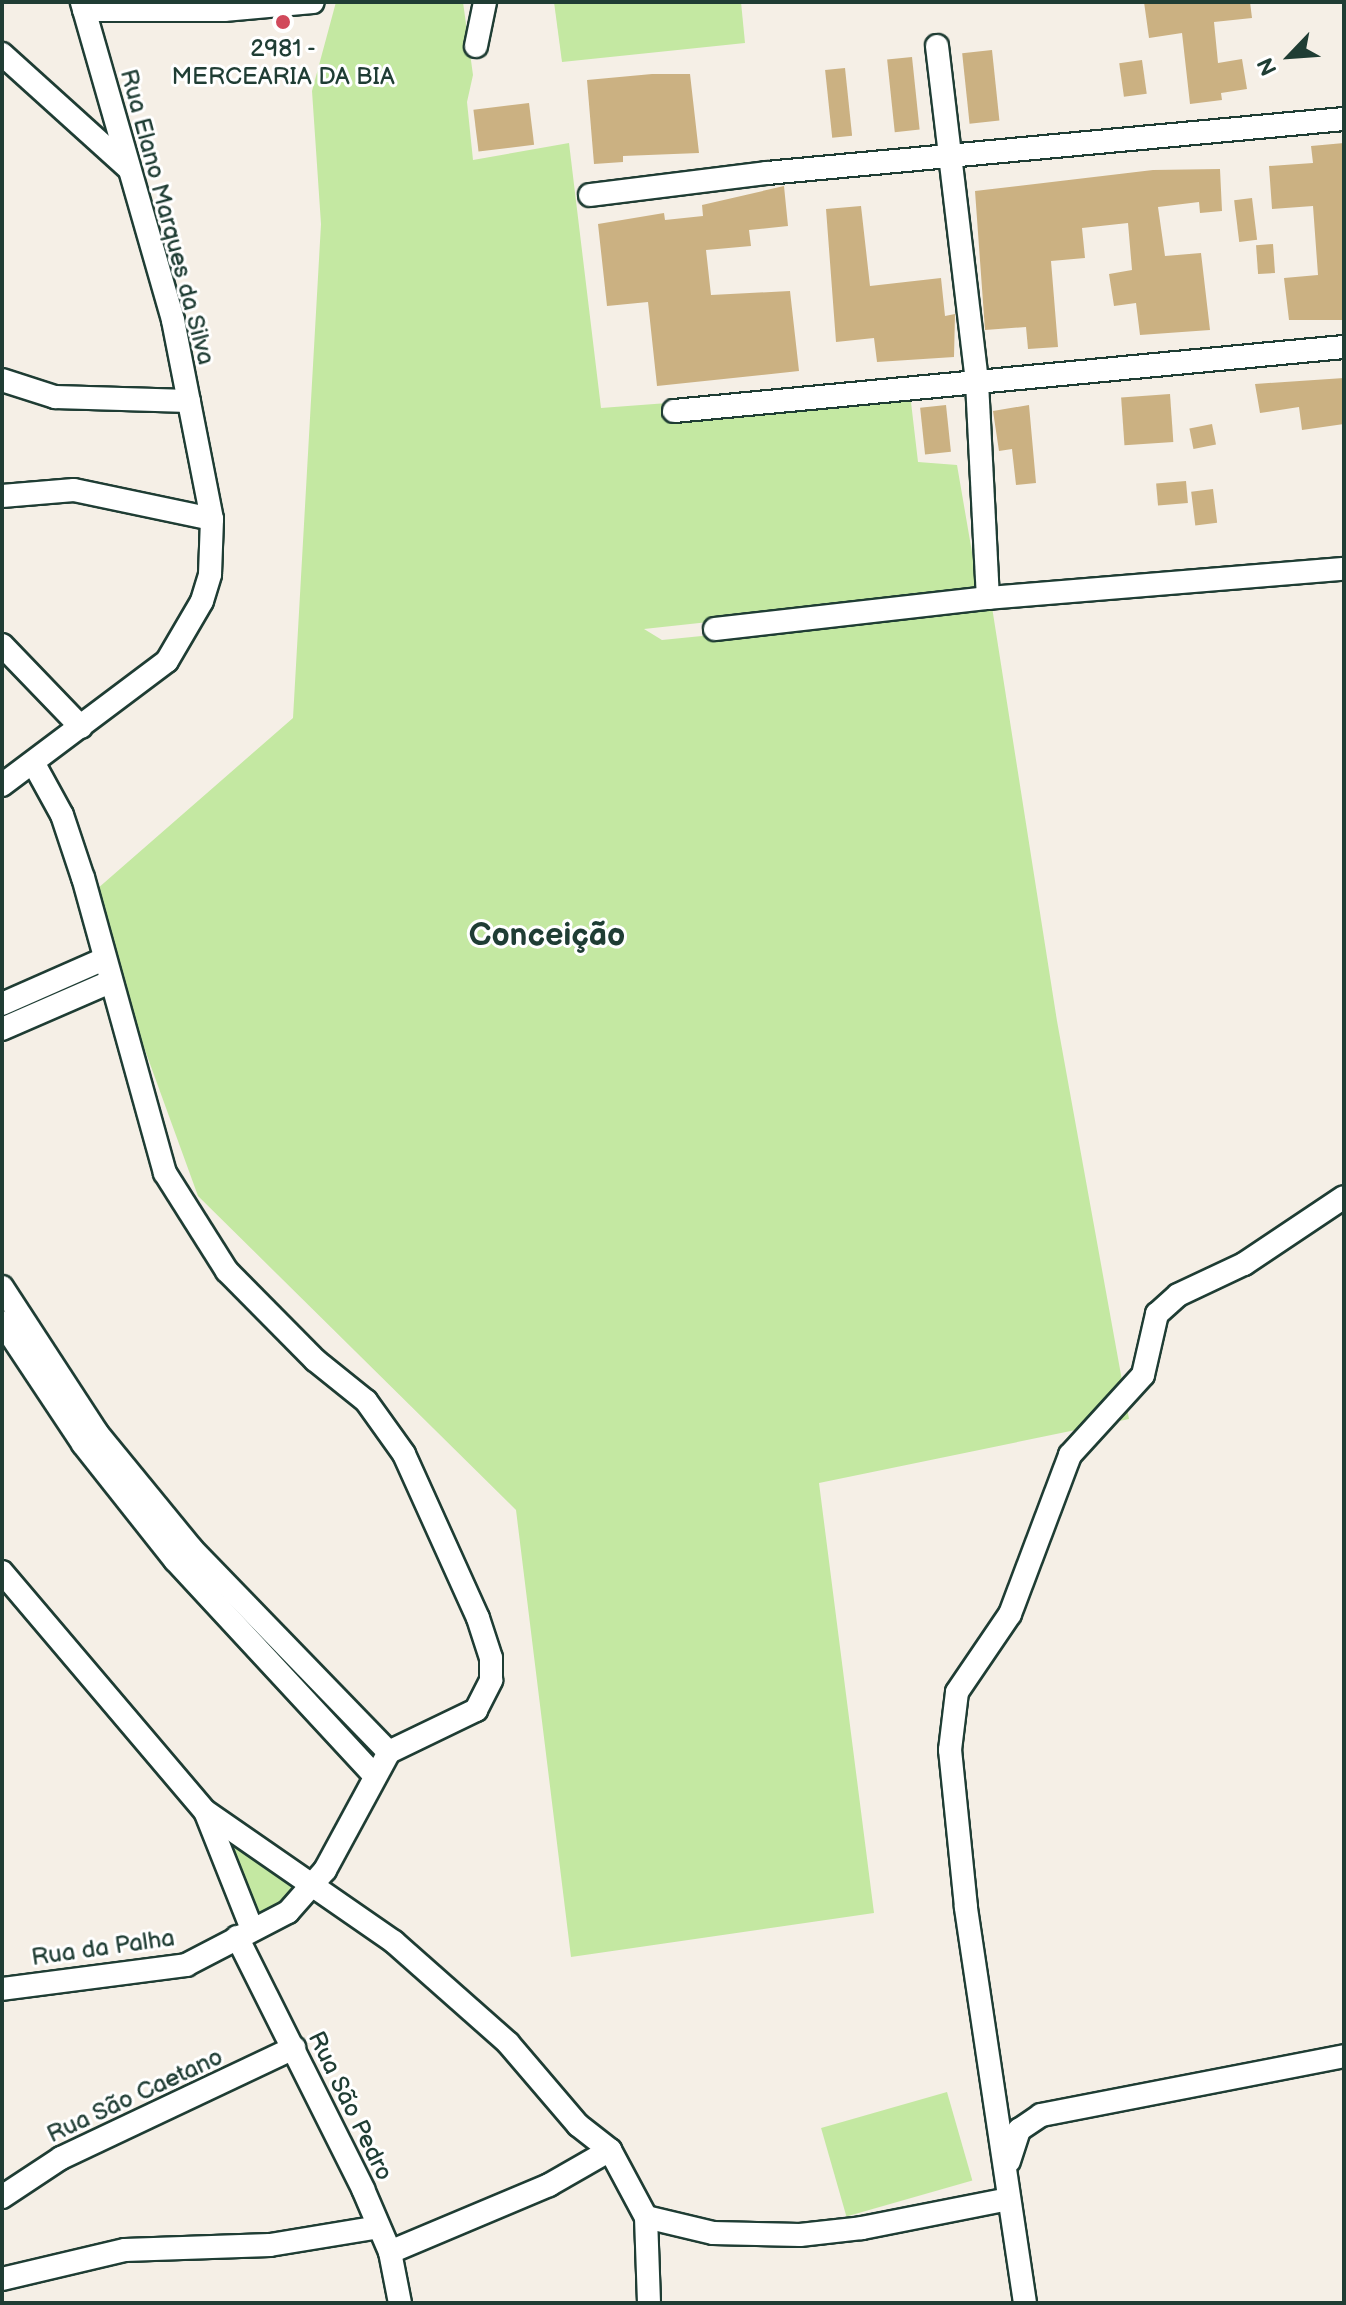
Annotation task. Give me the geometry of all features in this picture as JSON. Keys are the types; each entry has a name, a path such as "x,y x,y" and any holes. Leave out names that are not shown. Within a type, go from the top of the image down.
{"street":[{"path":"83,6 224,10 313,2"},
{"path":"476,46 485,2"},
{"name":"Rua Elano Marques da Silva","path":"2,785 34,764 167,661 202,601 210,574 212,519 173,320 83,6"},
{"path":"937,46 947,157 977,382 988,598"},
{"path":"2,54 128,168"},
{"path":"590,195 1344,119"},
{"path":"674,411 1344,347"},
{"path":"2,380 55,397 189,401"},
{"path":"2,496 74,490 212,519"},
{"path":"715,629 988,598 1344,569"},
{"path":"2,645 81,727"},
{"path":"2,1287 97,1433 191,1548 389,1752 476,1710 486,1696 491,1658 478,1618 432,1508 389,1433 366,1401 315,1360 227,1271 187,1216 165,1173 62,815 34,764"},
{"path":"2,1004 104,959"},
{"path":"2,1029 110,982"},
{"path":"1025,2303 1008,2199 1008,2166 966,1907 950,1750 957,1692 1010,1614 1070,1455 1143,1375 1157,1314 1178,1295 1244,1264 1344,1197"},
{"path":"2,1322 83,1444 175,1560 373,1774"},
{"path":"2,1572 205,1811 320,1877 508,2043 578,2125 610,2150 646,2217 649,2303"},
{"path":"2,1594 26,1603"},
{"name":"Rua da Palha","path":"2,1989 186,1965 288,1912 320,1877 373,1774 389,1752"},
{"name":"Rua São Pedro","path":"205,1811 244,1933 390,2252 400,2303"},
{"name":"Rua São Caetano","path":"2,2197 61,2158 205,2094 294,2048"},
{"path":"1008,2166 1019,2130 1041,2115 1344,2056"},
{"path":"390,2252 549,2185 610,2150"},
{"path":"646,2217 713,2233 800,2235 1008,2199"},
{"path":"2,2279 125,2250 270,2245 379,2227"}],"green space":[{"path":"336,2 463,2 473,75 467,102 473,160 569,143 601,408 909,385 918,462 957,465 979,593 644,629 662,640 992,607 1057,1021 1129,1419 819,1483 874,1913 571,1957 516,1510 198,1196 89,896 293,718 321,224 312,91"},
{"path":"554,2 741,2 745,43 562,62"},
{"path":"216,1828 305,1882 287,1907 254,1924"},
{"path":"947,2092 972,2180 846,2217 821,2128"}],"building":[{"path":"1144,2 1250,2 1252,18 1214,22 1218,63 1242,59 1247,89 1221,93 1222,100 1190,104 1182,33 1149,38"},
{"path":"992,50 999,121 970,124 962,53"},
{"path":"912,57 920,130 895,132 887,60"},
{"path":"1142,60 1147,94 1124,97 1119,63"},
{"path":"845,68 852,136 832,138 825,70"},
{"path":"690,74 699,153 623,156 623,162 594,164 587,80"},
{"path":"529,103 534,145 479,152 473,110"},
{"path":"1344,143 1344,320 1289,320 1284,278 1318,275 1313,206 1272,209 1269,166 1313,163 1311,146"},
{"path":"1220,169 1222,211 1200,213 1199,202 1158,207 1165,256 1201,253 1210,330 1140,335 1136,303 1114,306 1109,274 1132,270 1128,223 1082,228 1085,258 1051,261 1058,347 1028,349 1026,327 985,330 975,191 1153,170"},
{"path":"784,186 788,226 749,230 751,246 706,250 711,295 790,291 799,371 657,386 648,302 607,306 598,224 664,213 665,220 703,216 702,205"},
{"path":"1252,198 1257,240 1239,242 1234,200"},
{"path":"861,206 870,286 941,278 945,316 955,314 954,357 877,362 874,338 836,342 826,209"},
{"path":"1273,244 1275,273 1258,274 1256,245"},
{"path":"1344,378 1344,424 1302,430 1299,407 1260,413 1255,384"},
{"path":"1170,394 1173,442 1124,445 1121,397"},
{"path":"946,405 951,452 925,454 920,408"},
{"path":"1029,405 1036,483 1016,485 1012,449 999,451 993,411"},
{"path":"1212,424 1216,445 1193,449 1189,428"},
{"path":"1186,481 1188,503 1158,506 1156,484"},
{"path":"1213,489 1217,523 1195,525 1191,492"}],"place":[{"name":"2981 - MERCEARIA DA BIA","path":"283,22"}],"district":[{"name":"Conceição","path":"547,936"}]}
